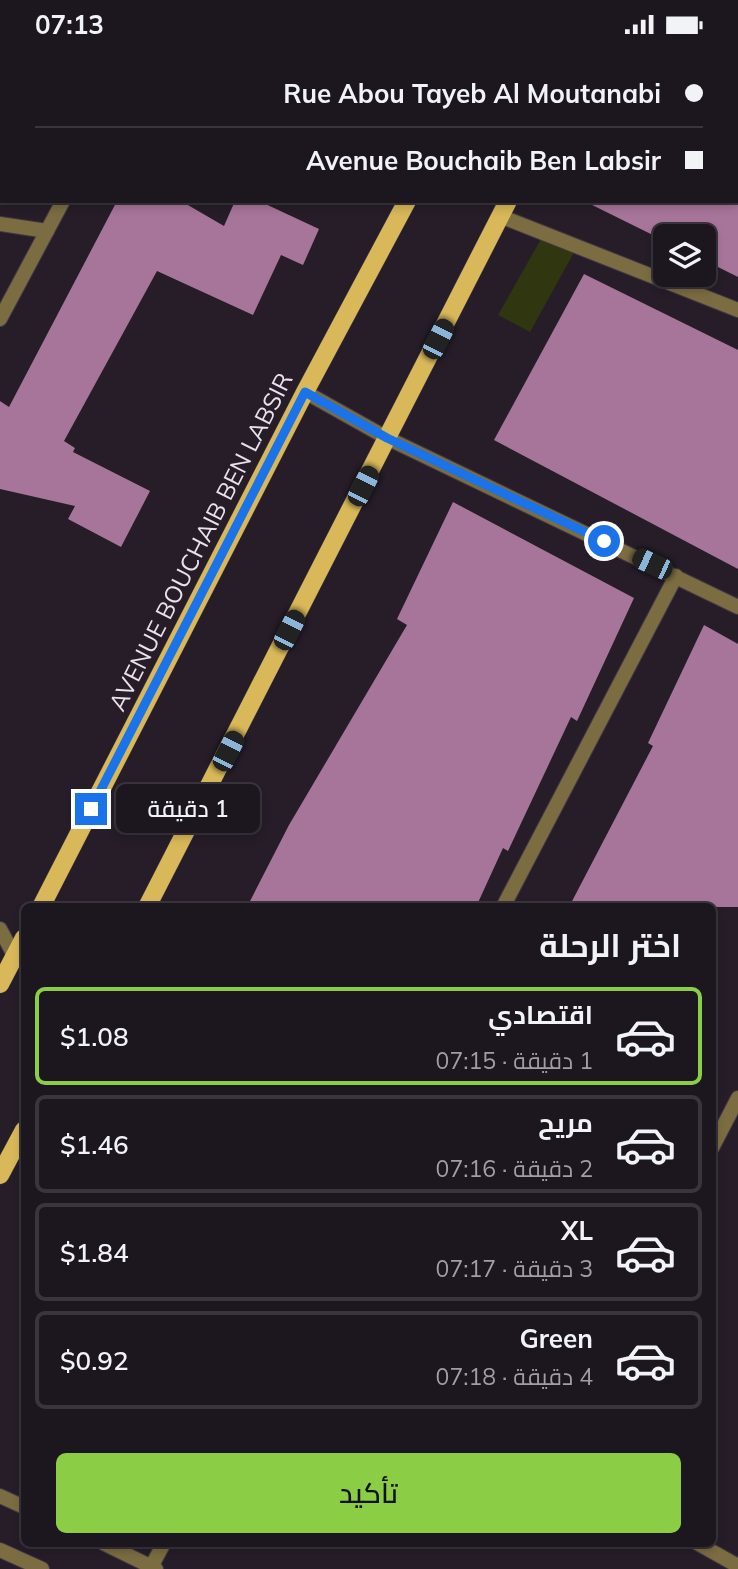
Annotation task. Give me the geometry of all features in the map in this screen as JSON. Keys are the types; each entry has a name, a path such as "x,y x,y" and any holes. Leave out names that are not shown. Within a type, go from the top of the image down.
{"main road":[{"name":"AVENUE BOUCHAIB BEN LABSIR","path":"43,903 305,392 406,203"},
{"path":"149,903 504,209"},
{"path":"0,984 21,944"},
{"path":"0,1175 21,1135"}],"street":[{"path":"0,319 62,203"},
{"path":"504,209 738,310"},
{"path":"0,224 47,231"},
{"path":"305,392 387,438 738,607"},
{"path":"505,903 676,576"},
{"path":"0,929 15,957"},
{"path":"716,1140 738,1098"},
{"path":"0,1496 21,1506"},
{"path":"111,1547 152,1568 162,1547"},
{"path":"704,1547 738,1566"},
{"path":"0,1550 42,1569"}],"green space":[{"path":"546,230 577,247 530,332 498,315"}],"building":[{"path":"116,203 184,203 224,226 234,203 263,203 319,229 303,265 281,255 253,315 157,271 64,441 75,448 73,452 150,491 121,547 68,519 75,506 0,489 0,401 9,407"},
{"path":"588,203 738,203 738,277 716,266 716,224 653,224 653,235"},
{"path":"584,274 738,350 738,569 494,440"},
{"path":"453,502 634,598 577,721 571,717 508,851 503,848 478,903 249,903 289,825 407,625 397,619"},
{"path":"704,625 738,644 738,907 716,907 716,903 571,903 653,746 648,743"}],"route":[{"path":"91,809 305,392 387,438 604,541"}]}
